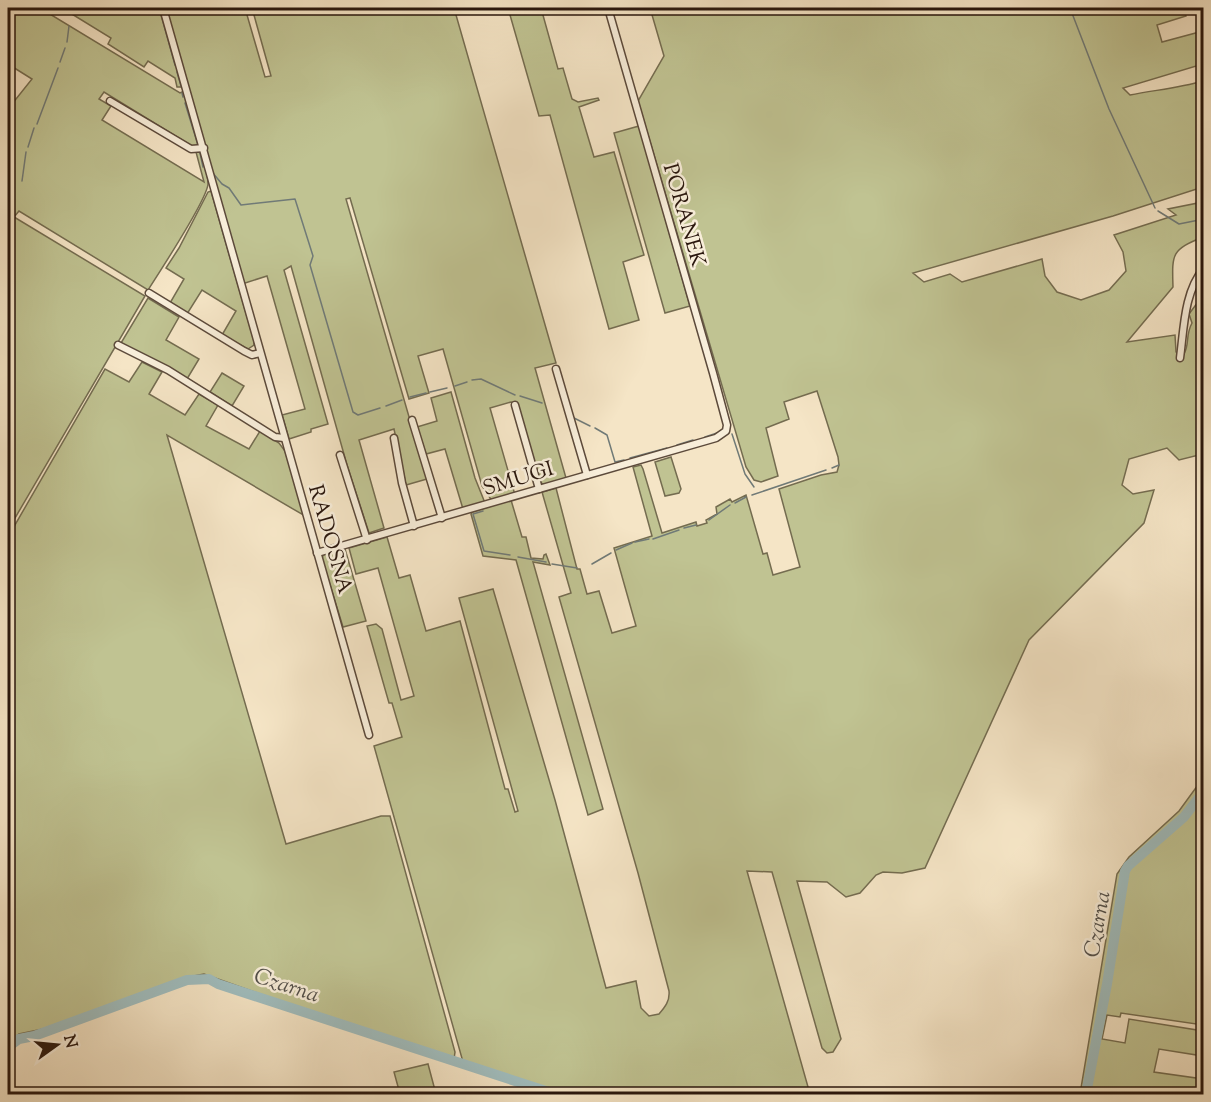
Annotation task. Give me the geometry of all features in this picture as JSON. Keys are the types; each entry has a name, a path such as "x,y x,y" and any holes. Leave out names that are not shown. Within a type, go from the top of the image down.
{"street":[{"name":"RADOSNA","path":"163,8 369,735"},
{"name":"PORANEK","path":"608,8 716,383 727,424 726,431"},
{"path":"110,101 191,149 204,148"},
{"path":"1180,358 1189,296 1193,283 1203,268"},
{"path":"148,293 244,351 252,355 260,353"},
{"path":"118,345 168,370 275,437 284,438"},
{"path":"556,369 588,475"},
{"path":"515,405 539,489"},
{"path":"412,420 442,518"},
{"name":"SMUGI","path":"317,553 716,438 726,431"},
{"path":"394,438 402,483 414,526"},
{"path":"340,455 367,540"}],"green space":[{"path":"8,8 40,8 180,93 184,91 201,145 195,148 104,92 99,99 111,106 102,120 204,182 196,152 201,152 207,171 208,184 191,220 148,290 19,211 14,217 145,296 8,530 8,109 32,79 8,64"},
{"path":"62,8 160,9 183,87 177,87 175,78 148,61 144,67 108,44 111,38"},
{"path":"166,8 245,8 265,77 271,76 252,8 454,8 556,363 535,368 566,478 545,485 539,482 516,403 511,402 490,408 515,495 492,501 482,486 443,349 418,356 429,393 409,399 350,198 346,199 427,479 406,485 394,429 359,440 384,528 369,533 347,465 291,266 284,270 328,424 289,439 282,415 305,409 267,276 242,284"},
{"path":"508,8 541,8 558,69 563,68 572,99 578,102 598,98 599,100 579,107 594,157 614,152 644,255 623,262 639,320 609,329 550,115 539,116"},
{"path":"650,8 1184,8 1186,16 1157,25 1162,42 1203,31 1203,64 1123,88 1130,95 1203,81 1203,187 1113,216 913,273 924,282 950,274 962,282 1042,259 1045,276 1057,292 1081,300 1109,290 1126,271 1123,252 1114,235 1176,215 1168,209 1203,202 1203,237 1185,246 1176,254 1173,267 1173,287 1127,342 1175,335 1176,352 1184,354 1192,323 1189,314 1198,302 1203,279 1203,454 1179,460 1167,448 1129,459 1122,485 1133,494 1154,490 1144,523 1029,640 925,868 902,873 883,872 876,875 860,893 846,897 827,882 797,881 841,1039 833,1052 827,1053 822,1048 772,872 747,871 810,1094 566,1094 463,1062 374,746 402,737 392,703 389,703 367,626 376,624 382,629 401,700 414,696 378,568 356,574 349,548 387,537 399,578 410,575 426,631 460,621 505,789 508,789 515,812 518,811 459,598 493,589 555,800 606,988 636,981 641,1008 649,1016 659,1014 668,1001 669,991 638,873 559,597 571,593 542,492 556,488 577,569 580,569 587,594 599,591 612,633 636,626 614,548 652,536 633,467 641,465 643,469 662,533 696,522 697,526 707,523 706,520 717,514 716,507 730,499 732,502 746,495 763,554 767,553 773,575 800,567 779,489 837,472 839,465 817,391 784,402 789,419 766,428 778,476 761,482 754,480 746,467 638,101 664,56"},
{"path":"639,126 690,306 665,313 614,133"},
{"path":"211,191 254,341 254,345 248,349 222,335 236,311 202,290 187,314 170,303 184,279 166,268 208,192"},
{"path":"148,298 179,317 166,340 199,359 187,379 121,343"},
{"path":"142,362 162,372 149,394 185,415 199,394 218,405 206,426 249,449 260,431 279,443 285,451 305,516 167,435 286,844 381,816 390,816 455,1052 454,1059 336,1021 204,974 183,978 43,1029 19,1034 8,1043 8,537 105,369 129,382"},
{"path":"222,373 244,386 232,406 210,392"},
{"path":"451,392 475,478 485,503 463,509 445,449 426,454 417,427 437,421 431,398"},
{"path":"671,457 681,489 679,493 665,496 655,462"},
{"path":"511,500 522,537 526,537 531,558 543,559 546,554 550,565 533,562 603,809 588,815 516,560 483,556 471,514"},
{"path":"345,549 366,621 343,627 322,559 323,555"},
{"path":"1203,778 1203,1025 1121,1013 1120,1017 1107,1015 1102,1039 1125,1043 1129,1019 1203,1031 1203,1056 1159,1049 1154,1072 1203,1079 1203,1094 1147,1092 1146,1094 1080,1094 1117,874 1129,857 1179,811"},
{"path":"428,1064 436,1094 400,1094 394,1072"}],"waterway":[{"path":"72,8 73,12"},
{"path":"1070,8 1109,109 1155,208"},
{"path":"160,11 175,65"},
{"path":"67,42 69,26"},
{"path":"60,62 65,48"},
{"path":"37,124 58,68"},
{"path":"177,72 181,86"},
{"path":"182,93 183,97"},
{"path":"185,103 198,145"},
{"path":"28,147 34,128"},
{"path":"22,181 26,152"},
{"path":"200,153 203,167"},
{"path":"212,172 222,184 229,188 241,205 295,199 313,256 310,265 353,412 358,415 380,408"},
{"path":"1158,211 1179,224 1204,219"},
{"path":"472,380 481,379 515,395"},
{"path":"455,386 467,382"},
{"path":"430,392 447,388"},
{"path":"410,397 426,393"},
{"path":"520,396 542,403"},
{"path":"386,406 402,400"},
{"path":"574,418 590,426"},
{"path":"595,428 607,435 615,462 624,460"},
{"path":"705,437 717,433"},
{"path":"732,434 745,474 754,487"},
{"path":"677,445 693,440"},
{"path":"630,458 667,448"},
{"path":"832,468 839,465"},
{"path":"752,495 826,470"},
{"path":"735,503 746,497"},
{"path":"709,520 730,505"},
{"path":"483,511 473,514 484,551 510,555"},
{"path":"684,528 696,525"},
{"path":"653,539 679,530"},
{"path":"635,542 649,539"},
{"path":"616,550 632,543"},
{"path":"592,564 611,553"},
{"path":"518,557 546,562"},
{"path":"552,564 577,568"},
{"name":"Czarna","path":"1086,1094 1125,871 1184,817 1204,791"},
{"name":"Czarna","path":"8,1047 19,1039 34,1036 187,980 209,979 218,984 555,1094"}]}
